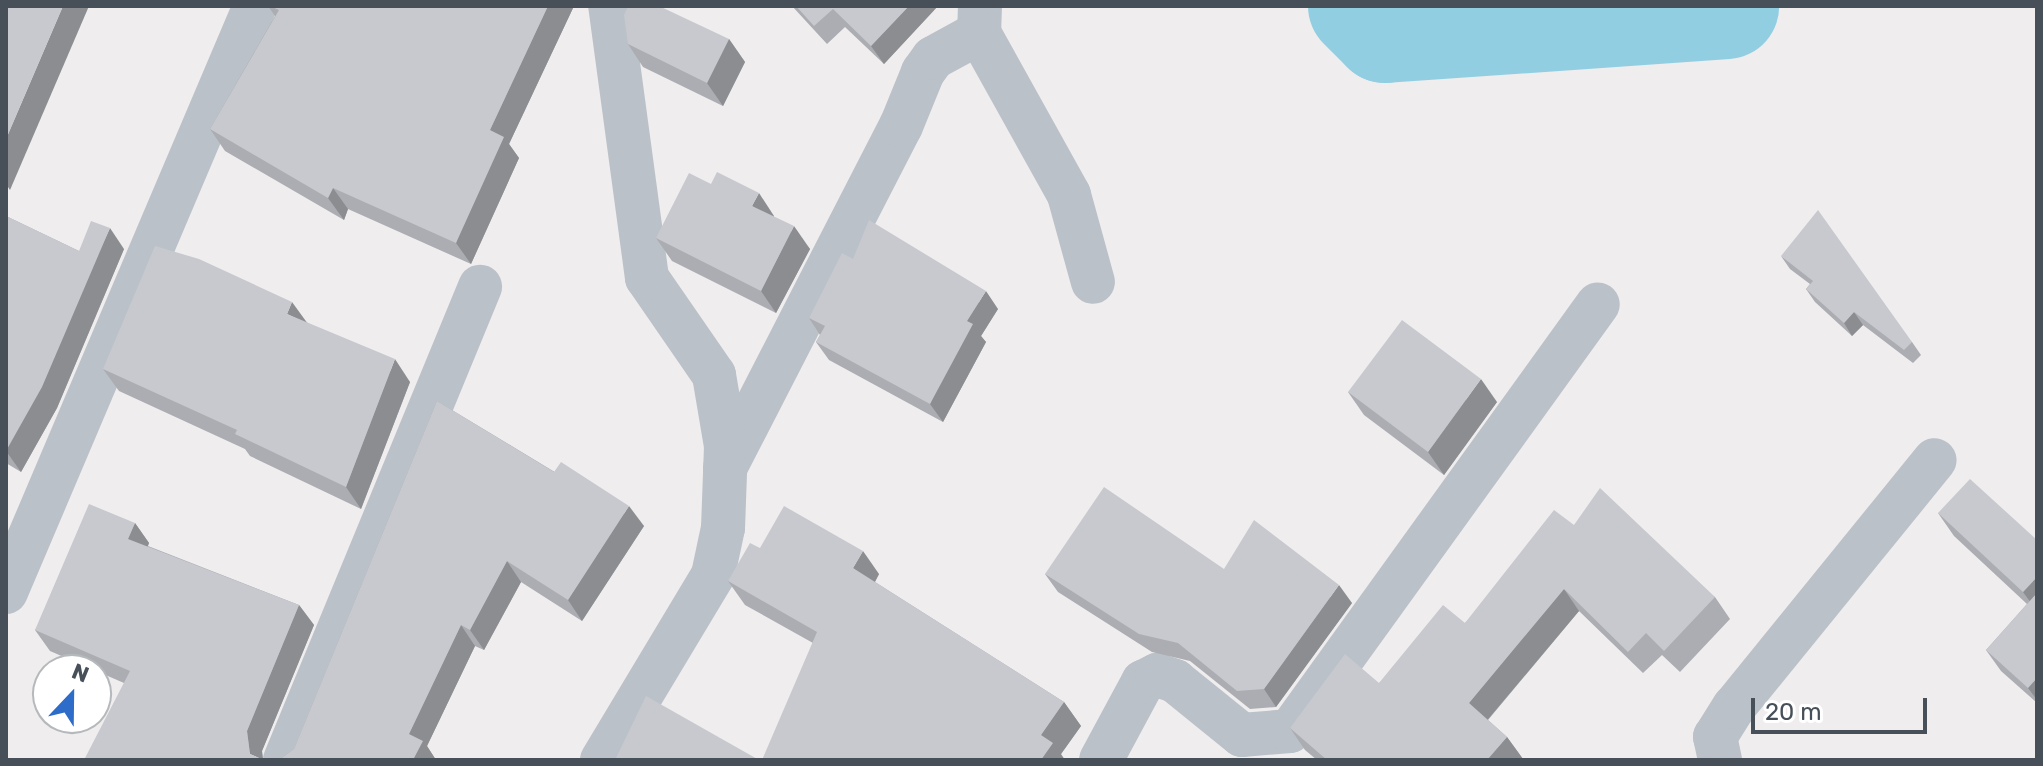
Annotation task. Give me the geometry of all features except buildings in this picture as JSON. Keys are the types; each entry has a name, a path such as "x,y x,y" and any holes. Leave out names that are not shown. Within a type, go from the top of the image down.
{"street":[{"path":"6,592 255,6"},
{"path":"602,760 713,575 723,528 725,468 714,375 647,278 610,6"},
{"path":"725,468 901,126 923,72 933,58 979,20 1069,195 1093,282"},
{"path":"285,760 480,287"},
{"path":"1101,760 1143,682 1157,675 1175,681 1242,735 1290,731 1598,304"},
{"path":"1720,760 1715,737 1734,707 1935,460"}],"waterway":[{"path":"1361,6 1385,30 1726,6"}]}
